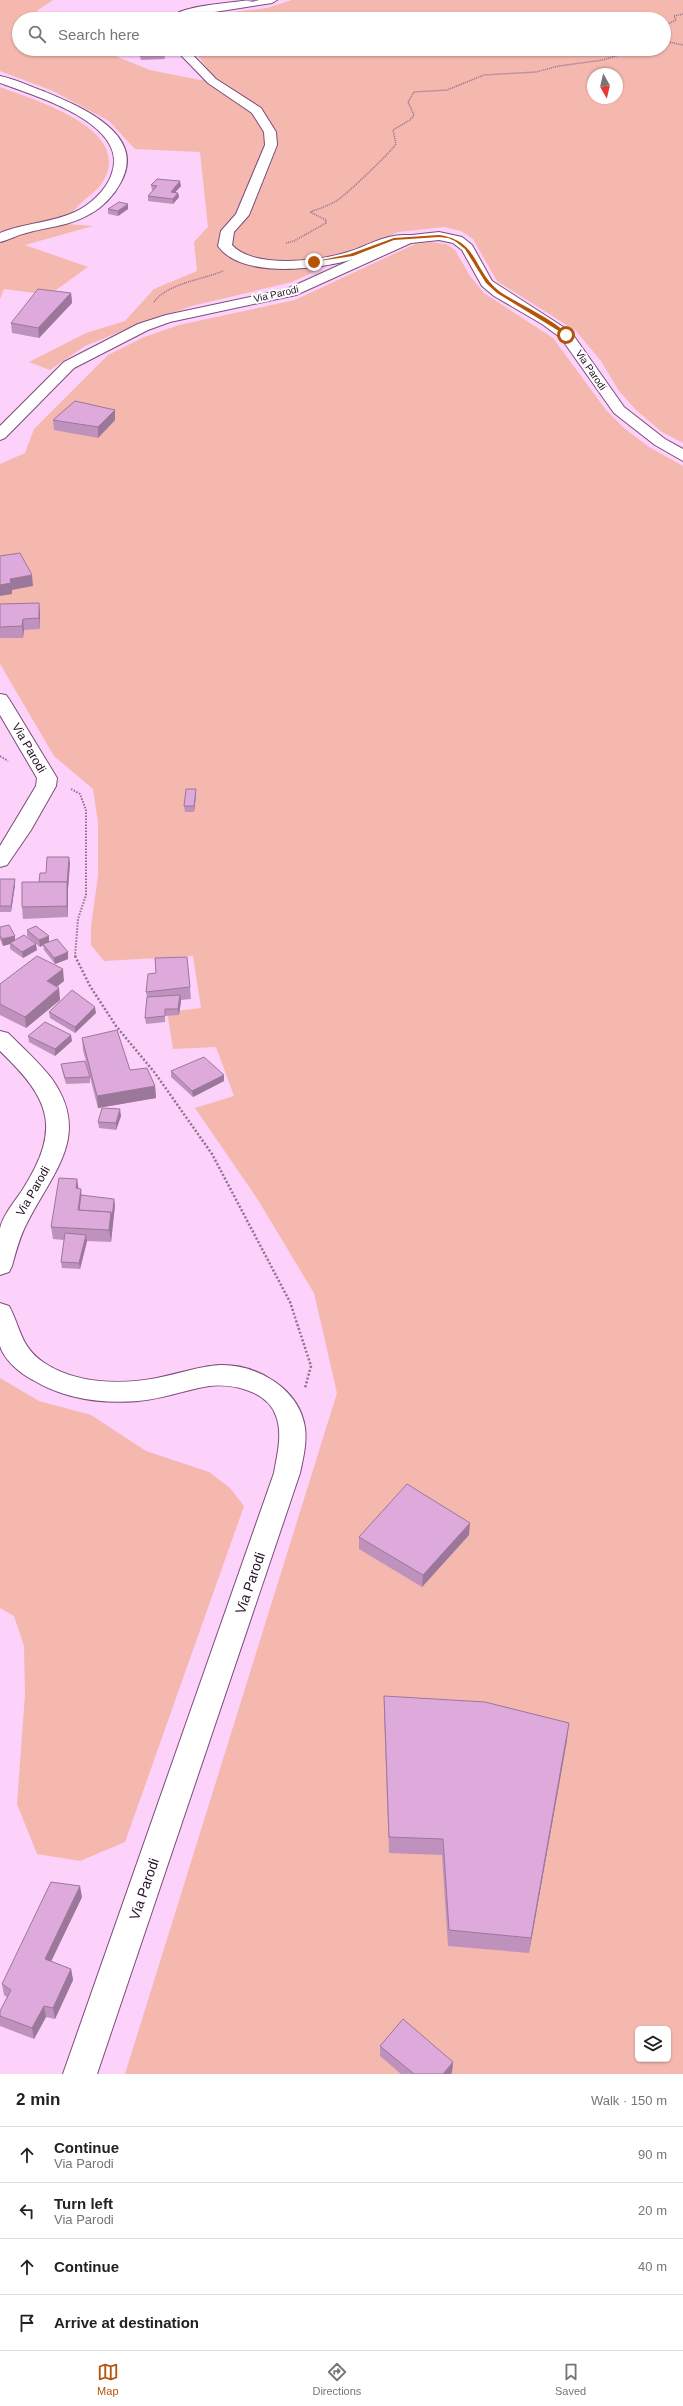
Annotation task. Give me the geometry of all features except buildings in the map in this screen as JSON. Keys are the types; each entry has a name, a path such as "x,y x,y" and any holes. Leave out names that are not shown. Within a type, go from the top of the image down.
{"street":[{"path":"189,12 272,0"},
{"path":"188,56 212,81 257,111 270,132 271,145 254,182 242,215 228,232 225,246 237,257 264,262 314,262 351,255 394,239 408,239"},
{"path":"0,79 93,119 109,134 119,147 121,163 116,181 93,206 82,214 68,219 19,229 0,238"},
{"name":"Via Parodi","path":"0,435 69,365 143,327 180,316 291,292 408,239 439,236 457,240 466,248 487,282 499,293 546,321 566,335 620,410 660,442 683,456"},
{"name":"Via Parodi","path":"0,698 41,766 46,778 46,786 21,830 0,860"},
{"name":"Via Parodi","path":"0,1038 31,1070 48,1092 54,1105 57,1134 54,1151 44,1177 15,1222 0,1266"},
{"name":"Via Parodi","path":"0,1313 13,1348 37,1373 67,1387 138,1391 222,1375 253,1381 280,1400 289,1415 292,1427 292,1441 287,1473 80,2074"}],"path":[{"path":"671,22 676,20 674,16 683,14"},
{"path":"671,43 683,45"},
{"path":"283,244 294,241 326,223 326,220 310,212 338,200 375,164 391,152 396,144 393,130 394,127 410,121 414,115 408,102 414,92 447,90 484,75 536,72 559,66 603,60 616,56"},
{"path":"143,327 153,311 154,300 158,296 221,272 229,267 237,257"},
{"path":"46,786 68,788 80,794 86,810 86,895 78,919 74,955 90,986 116,1026 155,1073 212,1154 290,1302 311,1366 308,1383 289,1415"}],"shaded area":[{"path":"0,0 53,0 37,12 12,12 12,56 115,56 150,70 200,80 211,78 212,75 198,56 671,56 671,12 232,12 267,8 292,0 683,0 683,443 662,432 636,410 619,391 601,361 576,331 497,281 473,239 461,231 444,227 398,232 292,282 192,306 134,326 85,346 50,370 29,362 86,333 125,321 154,289 197,271 194,242 208,227 200,152 135,149 109,121 53,91 0,71"},
{"path":"0,87 56,109 76,120 94,132 105,147 109,164 102,183 76,208 66,224 93,226 25,245 88,267 49,295 4,289 0,299"},
{"path":"430,242 446,244 455,250 470,276 484,293 553,338 606,410 624,428 649,447 683,466 683,2074 125,2074 337,1393 314,1293 258,1200 195,1108 234,1096 216,1047 173,1049 167,1012 201,1008 193,956 104,961 91,945 91,926 98,876 98,823 93,789 54,756 0,664 0,464 25,453 34,429 108,355 144,337 179,325 295,300 415,244"},
{"path":"0,1378 39,1401 91,1415 146,1451 209,1472 230,1488 244,1506 125,1842 80,1861 37,1854 17,1804 25,1694 24,1646 14,1616 0,1608"}],"route":[{"path":"314,262 351,255 394,239 408,239 423,236 449,237 457,240 466,248 487,282 499,293 546,321 566,335"}]}
